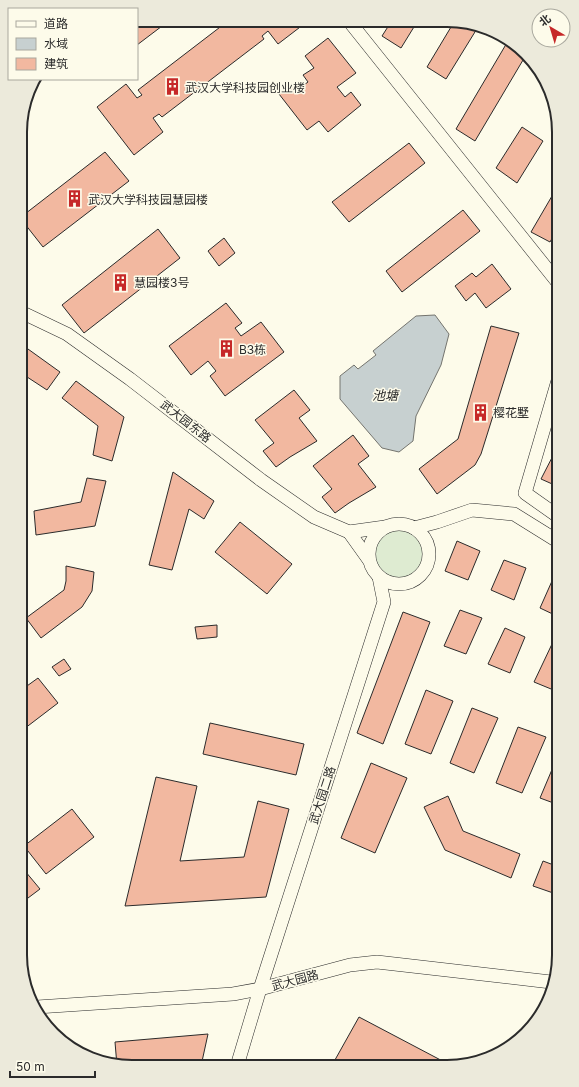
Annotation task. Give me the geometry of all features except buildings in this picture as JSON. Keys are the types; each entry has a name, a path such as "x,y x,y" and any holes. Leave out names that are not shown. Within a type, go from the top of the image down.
{"street":[{"path":"354,27 552,275"},
{"name":"武大园东路","path":"27,315 67,334 130,379 314,517 350,532"},
{"path":"552,402 526,494 552,512"},
{"path":"414,528 472,510 514,514 552,538"},
{"path":"378,577 384,602 424,572 428,563 437,522"},
{"path":"407,584 397,585 387,583 378,577 372,569 369,560 350,532 385,527 395,524 404,524 414,528 422,534 427,543 429,553"},
{"path":"369,560 369,550 372,541 377,533 385,527"},
{"name":"武大园二路","path":"239,1060 260,989 384,602"},
{"name":"武大园路","path":"40,1007 233,994 260,989 350,965 377,962 548,982"}],"green space":[{"path":"394,530 411,531 421,541 425,551 424,561 419,570 412,576 404,579 395,579 387,576 380,571 376,563 374,553 375,544 386,533"}],"water":[{"name":"池塘","path":"435,315 449,334 441,365 416,416 413,441 399,452 382,448 340,399 340,376 354,365 358,369 376,355 373,351 416,316"}],"place":[{"name":"武汉大学科技园创业楼","path":"172,87"},
{"name":"武汉大学科技园慧园楼","path":"75,199"},
{"name":"慧园楼3号","path":"121,282"},
{"name":"B3栋","path":"226,349"},
{"name":"樱花墅","path":"480,412"}]}
